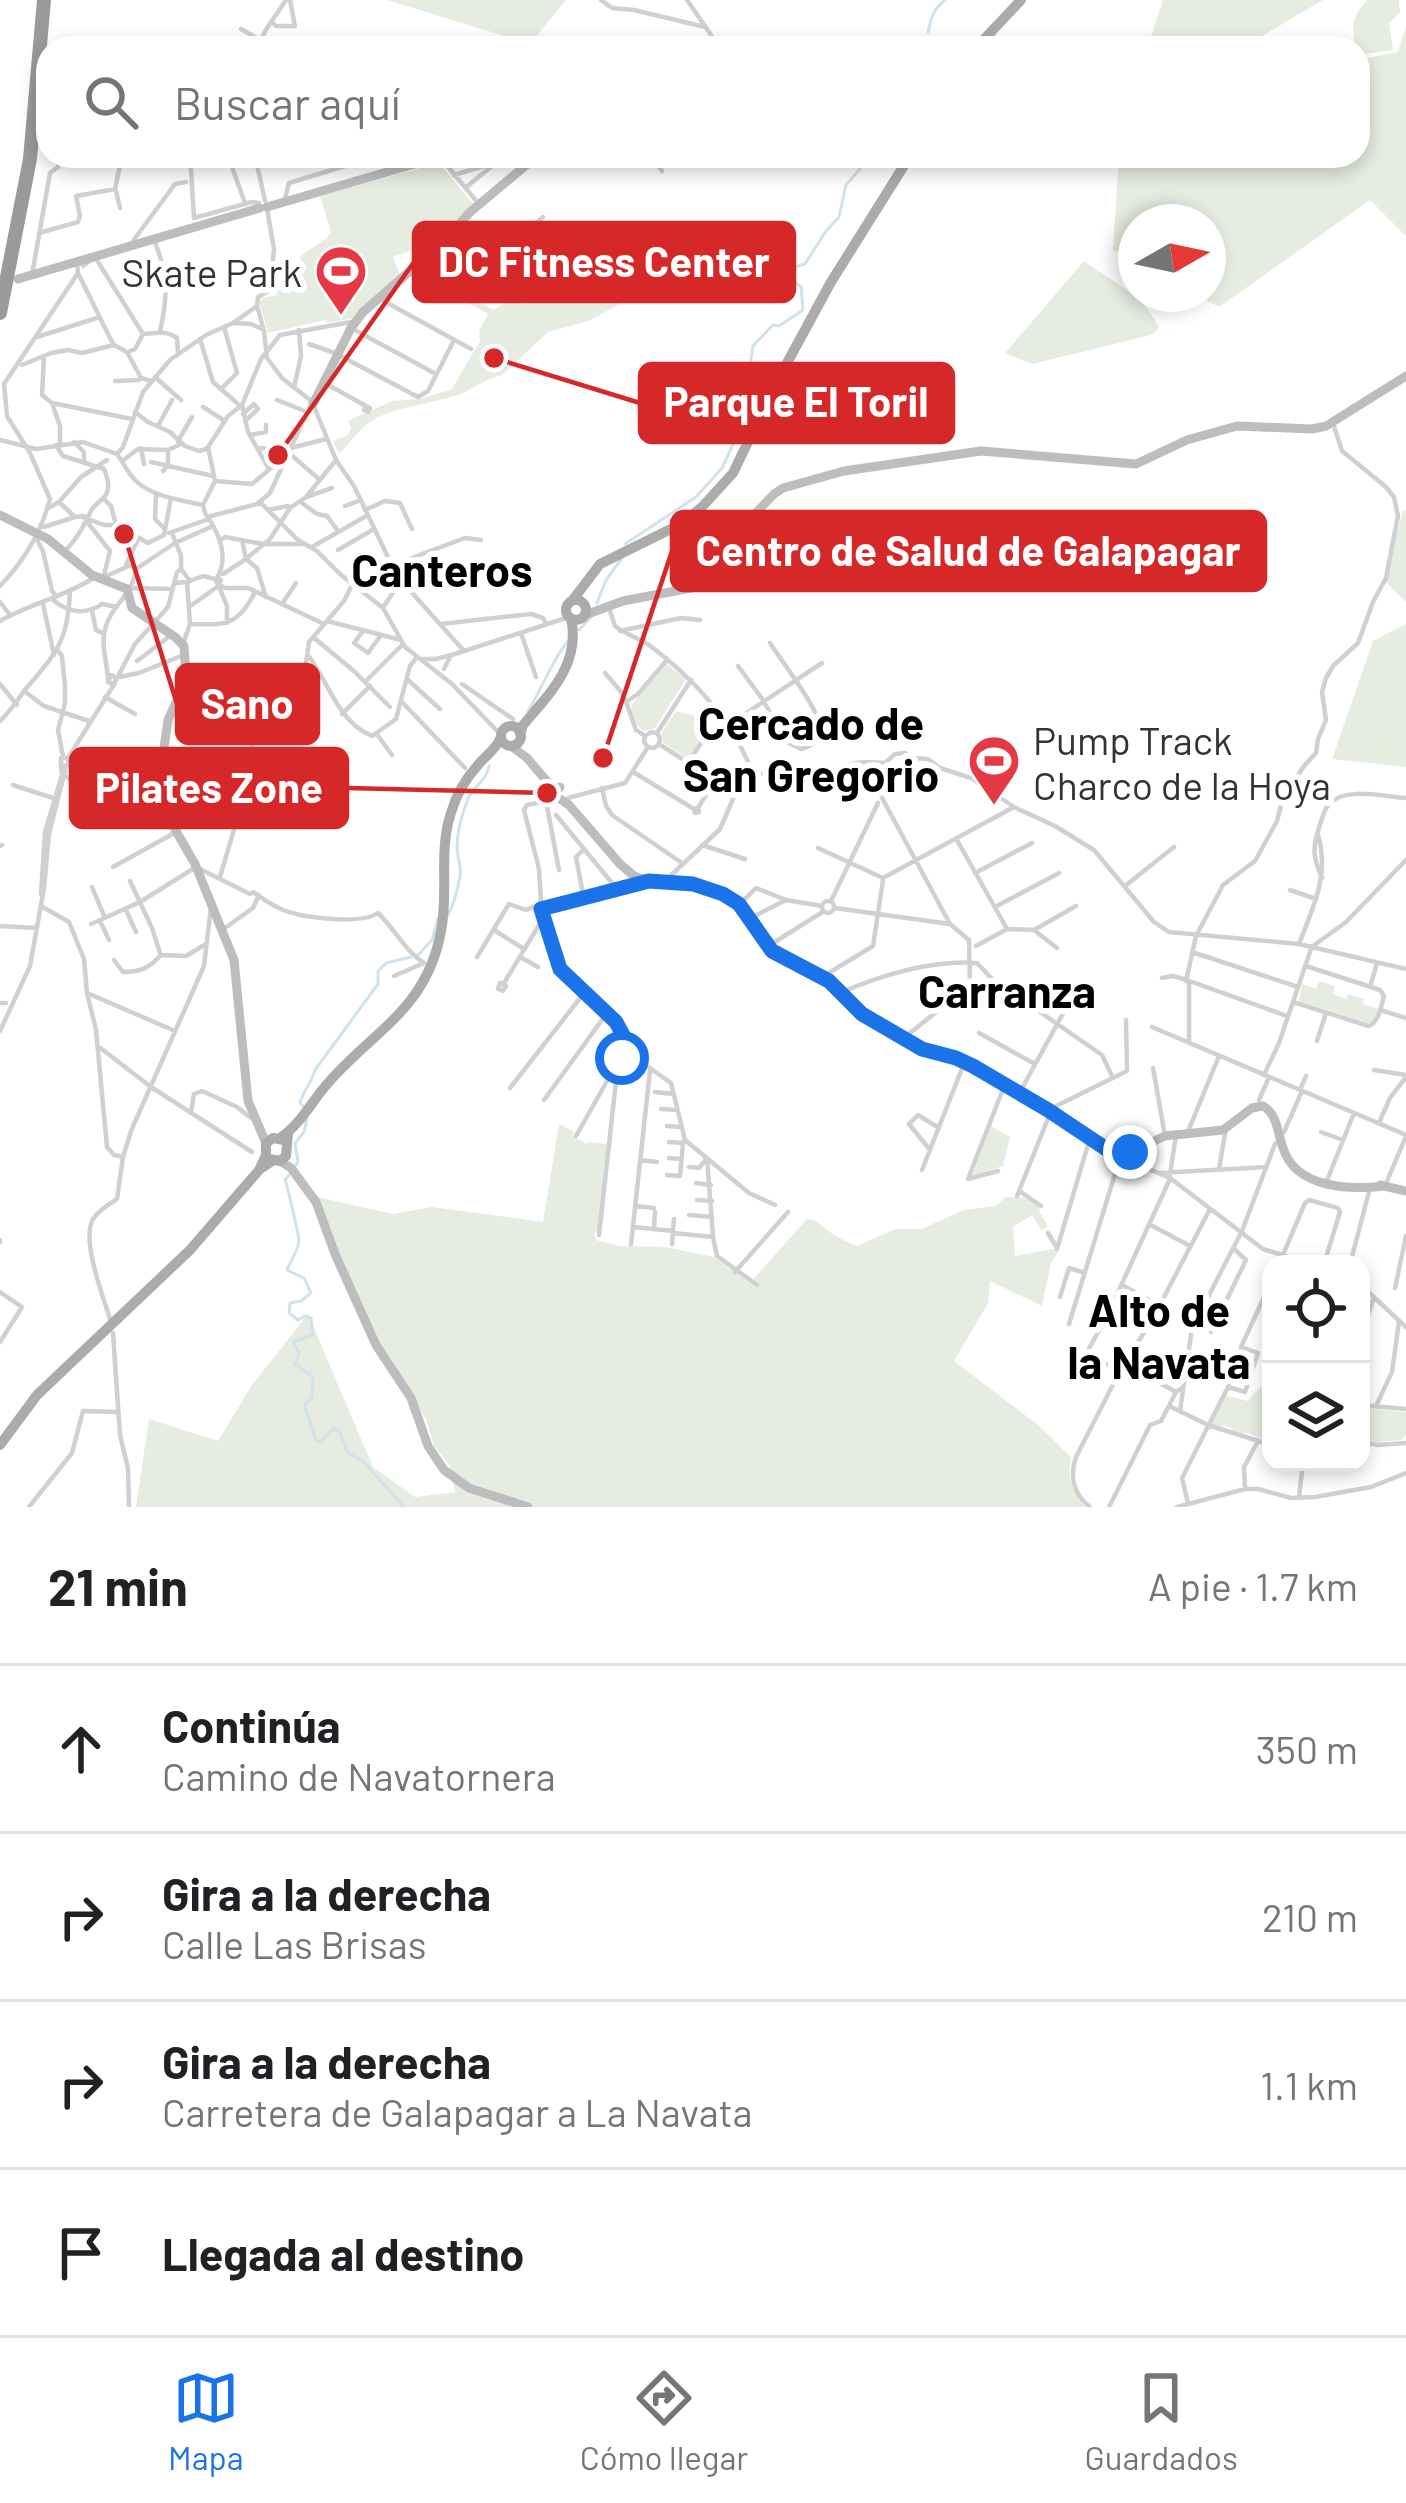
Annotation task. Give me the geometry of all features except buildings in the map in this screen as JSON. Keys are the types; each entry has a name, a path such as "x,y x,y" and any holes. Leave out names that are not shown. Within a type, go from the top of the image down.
{"highway":[{"path":"40,36 42,0"},
{"path":"38,36 42,0"},
{"path":"12,283 5,248 26,157 36,59"},
{"path":"0,313 12,283 36,86"},
{"path":"35,98 36,94"}],"main road":[{"path":"989,36 1021,0"},
{"path":"12,283 80,267 95,257 261,205 400,168"},
{"path":"311,404 353,326 523,168"},
{"path":"0,1445 37,1395 190,1250 331,1079 410,1003 428,973 442,929 450,814 468,777 527,720 567,668 575,611 591,572 609,558 681,524 733,473 831,283 903,168"},
{"path":"575,611 696,587 711,573 723,547 783,488 844,471 981,451 1136,464 1187,440 1237,426 1312,429 1333,423 1406,376"},
{"path":"1,519 39,533 101,578 130,590 123,606 175,643 186,680 168,720 157,789 160,806 196,867 236,968 250,1113 316,1202 370,1333 412,1398 437,1460 460,1483 528,1507"},
{"path":"510,738 636,881 702,886 723,894 739,904 767,946 822,977 862,1014 922,1049 965,1061 1120,1155 1176,1135 1226,1129 1260,1106 1272,1113 1291,1164 1304,1174 1332,1185 1378,1186"},
{"path":"1332,1185 1406,1191"}],"street":[{"path":"272,23 296,26 288,0"},
{"path":"263,36 288,0"},
{"path":"601,0 612,8 701,24"},
{"path":"687,0 710,36"},
{"path":"241,29 253,36"},
{"path":"12,283 39,233 50,173 57,168"},
{"path":"119,168 115,189 120,208"},
{"path":"191,168 194,218 261,205"},
{"path":"236,168 261,205"},
{"path":"256,168 273,242 271,286 258,297 257,306 272,366 311,404 401,581 464,651"},
{"path":"283,202 290,182 338,168"},
{"path":"449,168 479,205"},
{"path":"454,175 477,168"},
{"path":"465,188 489,168"},
{"path":"133,246 176,184 186,182"},
{"path":"39,233 78,221 76,196 115,189"},
{"path":"452,233 485,263 543,217"},
{"path":"507,236 550,284 588,249 585,238 532,227"},
{"path":"154,240 168,286 160,332"},
{"path":"95,257 142,334"},
{"path":"80,267 90,299 114,345 127,352 143,392"},
{"path":"0,586 39,533 50,499 29,448 7,416 3,379 17,367 80,267"},
{"path":"381,301 472,349"},
{"path":"47,509 123,447 143,392 178,354 257,306"},
{"path":"37,337 101,317"},
{"path":"233,323 264,329"},
{"path":"52,404 133,415 199,451 208,447 225,421 241,411 266,352 280,335 353,326 436,374"},
{"path":"221,389 237,373 224,327"},
{"path":"294,387 300,366 298,330"},
{"path":"142,334 160,332 176,338 178,354"},
{"path":"127,352 135,349 142,334"},
{"path":"200,339 213,382 241,411 268,469"},
{"path":"309,344 413,396 426,393 454,340"},
{"path":"17,367 68,350 114,345"},
{"path":"44,356 42,395 52,404 60,426 58,445 63,456 103,463"},
{"path":"291,357 300,366"},
{"path":"115,381 153,379 181,400"},
{"path":"322,382 366,406"},
{"path":"158,426 172,400"},
{"path":"277,400 311,404"},
{"path":"147,543 255,504 273,489 311,404"},
{"path":"203,407 225,421"},
{"path":"122,461 141,448 168,449 180,442 192,417"},
{"path":"1189,1042 1187,982 1196,936 1223,885 1255,861 1277,821 1283,798 1316,753 1326,720 1322,692 1326,679 1358,643 1386,578 1398,516 1394,497 1342,451 1333,423"},
{"path":"250,435 266,432 266,425"},
{"path":"252,484 290,451 328,439"},
{"path":"0,441 29,448 88,443 115,453 134,478 156,493 202,506"},
{"path":"74,442 84,452 84,462"},
{"path":"208,447 214,478 202,506 220,541 225,569"},
{"path":"141,448 147,463 252,484"},
{"path":"258,448 290,451 320,480"},
{"path":"166,468 168,449"},
{"path":"209,456 218,454"},
{"path":"303,500 336,460"},
{"path":"103,463 105,496 116,525"},
{"path":"252,484 255,504"},
{"path":"189,607 225,569 246,560 273,536 290,508 332,488"},
{"path":"115,679 170,662 175,643 190,620 189,582 175,543 163,535 155,519 156,493"},
{"path":"64,552 83,534 85,518 105,496"},
{"path":"159,552 172,498"},
{"path":"303,500 308,513 327,516 338,531"},
{"path":"345,506 361,500"},
{"path":"220,541 304,544 338,531 386,500 400,502 412,529"},
{"path":"59,502 85,518 116,525 159,552"},
{"path":"255,504 382,608 417,657 439,665 452,684 510,738"},
{"path":"267,510 290,508"},
{"path":"39,533 85,518"},
{"path":"85,518 110,551 101,578"},
{"path":"211,520 136,569 130,590 173,586 203,577 225,587 248,588 326,622 401,640"},
{"path":"338,550 374,529"},
{"path":"39,533 55,597 81,613 102,604 123,606 104,634"},
{"path":"382,569 465,538 481,540"},
{"path":"0,621 101,578 127,562 138,539"},
{"path":"242,540 246,560 257,568 266,597"},
{"path":"127,562 136,569"},
{"path":"175,643 171,601 181,569"},
{"path":"218,581 227,623"},
{"path":"382,608 401,581"},
{"path":"282,604 296,584"},
{"path":"219,878 245,789 253,742 269,718 301,698 308,645 352,584"},
{"path":"69,625 70,591"},
{"path":"190,620 227,623 245,612 256,592"},
{"path":"171,601 189,607"},
{"path":"0,602 10,615"},
{"path":"0,721 24,691 54,669 57,653 44,604"},
{"path":"604,606 620,631 644,641 691,680 729,725 754,774"},
{"path":"92,611 96,629 104,634 115,679"},
{"path":"439,665 455,654 575,611"},
{"path":"0,1031 24,983 37,928 45,832 65,762 58,730 63,713 54,669 69,625 81,613"},
{"path":"446,626 531,614 546,624"},
{"path":"190,620 203,616"},
{"path":"620,631 681,618 700,620"},
{"path":"365,629 354,643 368,652 382,634"},
{"path":"521,633 536,677"},
{"path":"314,637 390,707"},
{"path":"342,714 401,640"},
{"path":"137,661 175,643"},
{"path":"65,762 135,644 175,643"},
{"path":"738,667 789,745 801,749 813,745 820,734 819,722 770,644"},
{"path":"308,655 342,714 372,736 395,719 417,657"},
{"path":"626,702 667,660"},
{"path":"688,763 701,743 822,663"},
{"path":"605,673 622,693 636,730 645,736"},
{"path":"407,680 440,709"},
{"path":"657,733 691,680"},
{"path":"0,685 16,705"},
{"path":"462,685 490,704 510,738"},
{"path":"24,691 44,706 91,721"},
{"path":"182,692 230,712 253,742"},
{"path":"105,698 135,714"},
{"path":"402,702 465,768"},
{"path":"483,714 490,704"},
{"path":"376,733 392,755"},
{"path":"657,733 659,744 648,747 645,736 657,733"},
{"path":"659,744 736,793"},
{"path":"648,747 625,783 561,796 524,810 539,868 542,920 560,969 616,1022 637,1059 670,1083 686,1170"},
{"path":"664,882 723,825 739,785 754,774 827,776 838,766 885,764 895,754 905,753 971,778 1013,807 1094,850 1163,929 1312,946 1406,969"},
{"path":"632,772 696,809 715,780"},
{"path":"63,775 109,807 130,807 143,791"},
{"path":"874,783 946,921 970,940 968,988 903,1038"},
{"path":"13,785 56,799"},
{"path":"602,788 612,815 682,863"},
{"path":"1299,944 1322,878 1318,833 1326,808 1349,794 1406,798"},
{"path":"559,870 561,796"},
{"path":"739,904 756,888 831,913 849,862 881,800"},
{"path":"883,878 1013,807"},
{"path":"556,815 617,889"},
{"path":"113,867 176,832"},
{"path":"956,838 1007,929"},
{"path":"976,873 1032,843"},
{"path":"702,845 745,860"},
{"path":"1125,886 1174,847"},
{"path":"818,848 883,878"},
{"path":"583,850 576,856 583,897"},
{"path":"1259,1100 1312,946 1346,922 1406,860"},
{"path":"91,924 140,902 196,867 302,916 363,920 378,914 396,930 412,956 424,963 394,976"},
{"path":"995,907 1059,873"},
{"path":"822,977 873,946 883,878"},
{"path":"130,881 161,955"},
{"path":"477,957 509,904 526,910 636,881"},
{"path":"92,887 109,940"},
{"path":"1206,890 1219,894"},
{"path":"1290,890 1316,899"},
{"path":"222,930 253,908 259,895"},
{"path":"749,920 785,900"},
{"path":"767,946 823,908 824,902 946,921"},
{"path":"41,906 73,926 84,959 107,1147 123,1157"},
{"path":"976,946 1007,929 1034,930 1076,906"},
{"path":"125,909 136,932"},
{"path":"110,1318 91,1259 90,1224 116,1199 123,1157 204,966 211,912"},
{"path":"504,983 542,920"},
{"path":"0,926 37,928"},
{"path":"494,930 524,949"},
{"path":"1034,930 1057,948"},
{"path":"114,960 123,972 136,972 161,955 186,956 206,944"},
{"path":"1192,952 1298,987"},
{"path":"520,956 538,967"},
{"path":"840,993 870,980 950,961 977,963 1102,1055 1113,1078"},
{"path":"1370,987 1378,961"},
{"path":"1293,1002 1369,1026 1376,1023 1383,992 1306,966"},
{"path":"1162,978 1172,976 1288,1016"},
{"path":"194,988 205,991"},
{"path":"87,993 175,1031"},
{"path":"510,1088 584,993"},
{"path":"1019,1093 1072,997"},
{"path":"1380,1010 1406,1018"},
{"path":"544,1100 607,1012"},
{"path":"1317,1041 1326,1012"},
{"path":"1041,1206 1018,1193 1050,1110 1127,1071 1126,1020"},
{"path":"1152,1027 1406,1135 1378,1186 1353,1255"},
{"path":"980,1033 1035,1064"},
{"path":"97,1046 191,1112 274,1146"},
{"path":"576,1136 628,1046"},
{"path":"1120,1371 1086,1354 1170,1176 1176,1135 1220,1056"},
{"path":"922,1170 965,1061"},
{"path":"599,1235 618,1063"},
{"path":"1153,1068 1176,1135"},
{"path":"631,1244 651,1069"},
{"path":"1374,1070 1406,1076 1379,1123"},
{"path":"1180,1412 1179,1390 1192,1328 1233,1248 1306,1076"},
{"path":"998,1171 968,1179 1005,1084"},
{"path":"191,1112 194,1094 202,1090 237,1107 274,1146"},
{"path":"655,1092 674,1094"},
{"path":"661,1108 677,1111"},
{"path":"1332,1185 1354,1112"},
{"path":"930,1150 908,1124 918,1114 939,1128"},
{"path":"667,1126 681,1127"},
{"path":"1219,1169 1226,1129"},
{"path":"1321,1132 1343,1140"},
{"path":"1048,1233 1057,1249 1090,1138"},
{"path":"669,1142 684,1142 748,1193 775,1205"},
{"path":"1069,1324 1120,1155 1153,1173 1170,1176 1268,1167"},
{"path":"669,1158 681,1159"},
{"path":"668,1175 680,1176 707,1159"},
{"path":"707,1159 717,1256 757,1285"},
{"path":"640,1160 657,1162"},
{"path":"638,1175 650,1177"},
{"path":"1170,1176 1263,1249 1280,1255"},
{"path":"696,1184 711,1185"},
{"path":"637,1190 648,1192"},
{"path":"697,1199 712,1201"},
{"path":"1283,1255 1309,1200 1340,1212 1327,1255"},
{"path":"635,1206 655,1210 652,1240"},
{"path":"1090,1507 1073,1481 1076,1457 1210,1209"},
{"path":"735,1272 788,1212"},
{"path":"689,1215 712,1217"},
{"path":"672,1244 674,1219"},
{"path":"1149,1225 1190,1246"},
{"path":"633,1227 713,1237"},
{"path":"695,1247 696,1236"},
{"path":"1395,1288 1402,1274 1406,1241"},
{"path":"1210,1332 1246,1260 1233,1248"},
{"path":"1078,1295 1061,1293 1069,1268 1085,1273"},
{"path":"1121,1285 1159,1306"},
{"path":"0,1292 22,1307 0,1342"},
{"path":"1370,1293 1406,1327"},
{"path":"1361,1363 1374,1297"},
{"path":"1188,1503 1181,1478 1228,1387 1262,1302"},
{"path":"1376,1406 1392,1372 1399,1321"},
{"path":"113,1333 129,1507"},
{"path":"1228,1387 1245,1392 1258,1353 1241,1347"},
{"path":"1126,1360 1179,1390"},
{"path":"1109,1507 1150,1425 1161,1421 1179,1390"},
{"path":"1169,1406 1262,1442"},
{"path":"1370,1406 1406,1409"},
{"path":"29,1507 72,1453 83,1411 118,1412"},
{"path":"1244,1489 1244,1467 1258,1441"},
{"path":"1370,1444 1406,1442"},
{"path":"1299,1499 1302,1471"},
{"path":"1178,1507 1244,1489 1299,1499 1371,1487 1406,1473"}],"shaded area":[{"path":"387,0 566,0 537,36 504,36"},
{"path":"1163,0 1323,0 1262,36 1151,36"},
{"path":"1368,0 1399,0 1400,12 1389,23 1393,50 1370,53 1370,36 1354,36 1357,14"},
{"path":"1406,27 1406,236 1370,200 1226,302 1226,204 1118,204 1118,253 1113,250 1118,168 1370,168 1370,58 1398,52"},
{"path":"421,168 443,168 473,204 441,239 393,257 400,275 354,318 268,333 259,302 277,295 276,289 300,284 304,273 300,256 331,232 320,196"},
{"path":"1084,261 1118,285 1118,312 1149,312 1159,328 1151,335 1032,364 1005,353"},
{"path":"649,282 651,288 588,321 548,332 502,375 458,395 376,419 339,454 333,441 348,435 348,421 392,401 452,389 480,341 479,331 488,314 466,302 469,297 494,310 508,301 524,304 597,285 612,294"},
{"path":"1403,509 1406,512 1406,602 1386,582"},
{"path":"1406,624 1406,767 1332,759 1373,641"},
{"path":"667,664 686,679 655,728 644,731 634,719 632,704"},
{"path":"676,711 695,716 702,726 700,741 688,759 663,743 662,732"},
{"path":"1319,981 1335,986 1333,994 1364,999 1363,1004 1378,1009 1373,1022 1299,1001 1302,984 1316,989"},
{"path":"559,1124 587,1144 607,1144 596,1240 714,1257 750,1283 807,1219 857,1246 895,1229 921,1229 964,1210 996,1206 1005,1197 1027,1198 1040,1207 1048,1226 1041,1230 1032,1215 1013,1227 1015,1256 1059,1251 1051,1263 1042,1306 990,1281 988,1303 954,1361 1038,1425 1071,1457 1071,1484 1085,1507 136,1507 149,1419 218,1441 252,1385 308,1314 373,1467 415,1497 455,1492 450,1466 434,1446 426,1419 380,1346 317,1197 393,1214 432,1207 543,1222"},
{"path":"991,1126 1010,1137 1003,1166 972,1176"},
{"path":"1262,1386 1262,1439 1212,1424 1225,1395 1247,1401"},
{"path":"1370,1409 1406,1412 1406,1435 1401,1440 1370,1441"}],"waterway":[{"path":"928,32 933,13 945,0"},
{"path":"625,544 696,497 722,468 734,442 732,417 746,386 753,346 773,325 803,310 801,287 791,279 791,268 805,264 839,217 846,185 861,168"},
{"path":"597,603 622,558"},
{"path":"579,630 593,615"},
{"path":"528,711 568,641"},
{"path":"448,915 460,877 457,848 462,817 489,766"},
{"path":"418,955 432,940 438,918"},
{"path":"303,1106 301,1099 315,1070 378,984 378,971 386,963 411,957"},
{"path":"294,1168 298,1162 295,1143 307,1118"},
{"path":"289,1175 285,1180 299,1240 287,1270 304,1278 311,1293 290,1303 289,1313 298,1320 311,1318 313,1335 293,1342 299,1352 295,1364 313,1377 312,1398 305,1403 315,1439 320,1442 334,1428 348,1453 364,1462 404,1507"}],"place":[{"name":"Skate Park","path":"341,317"},
{"name":"Parque El Toril","path":"494,358"},
{"name":"DC Fitness Center","path":"278,455"},
{"name":"Sano","path":"124,534"},
{"name":"Centro de Salud de Galapagar","path":"603,758"},
{"name":"Pilates Zone","path":"547,793"},
{"name":"Pump Track Charco de la Hoya","path":"994,807"}],"district":[{"name":"Canteros","path":"442,569"},
{"name":"Cercado de San Gregorio","path":"811,748"},
{"name":"Carranza","path":"1007,990"},
{"name":"Alto de la Navata","path":"1159,1335"}],"route":[{"path":"622,1058 630,1048 616,1022 560,969 541,909 649,881 693,884 732,899 767,946 829,981 862,1014 922,1049 973,1066 1108,1150 1130,1152"}]}
